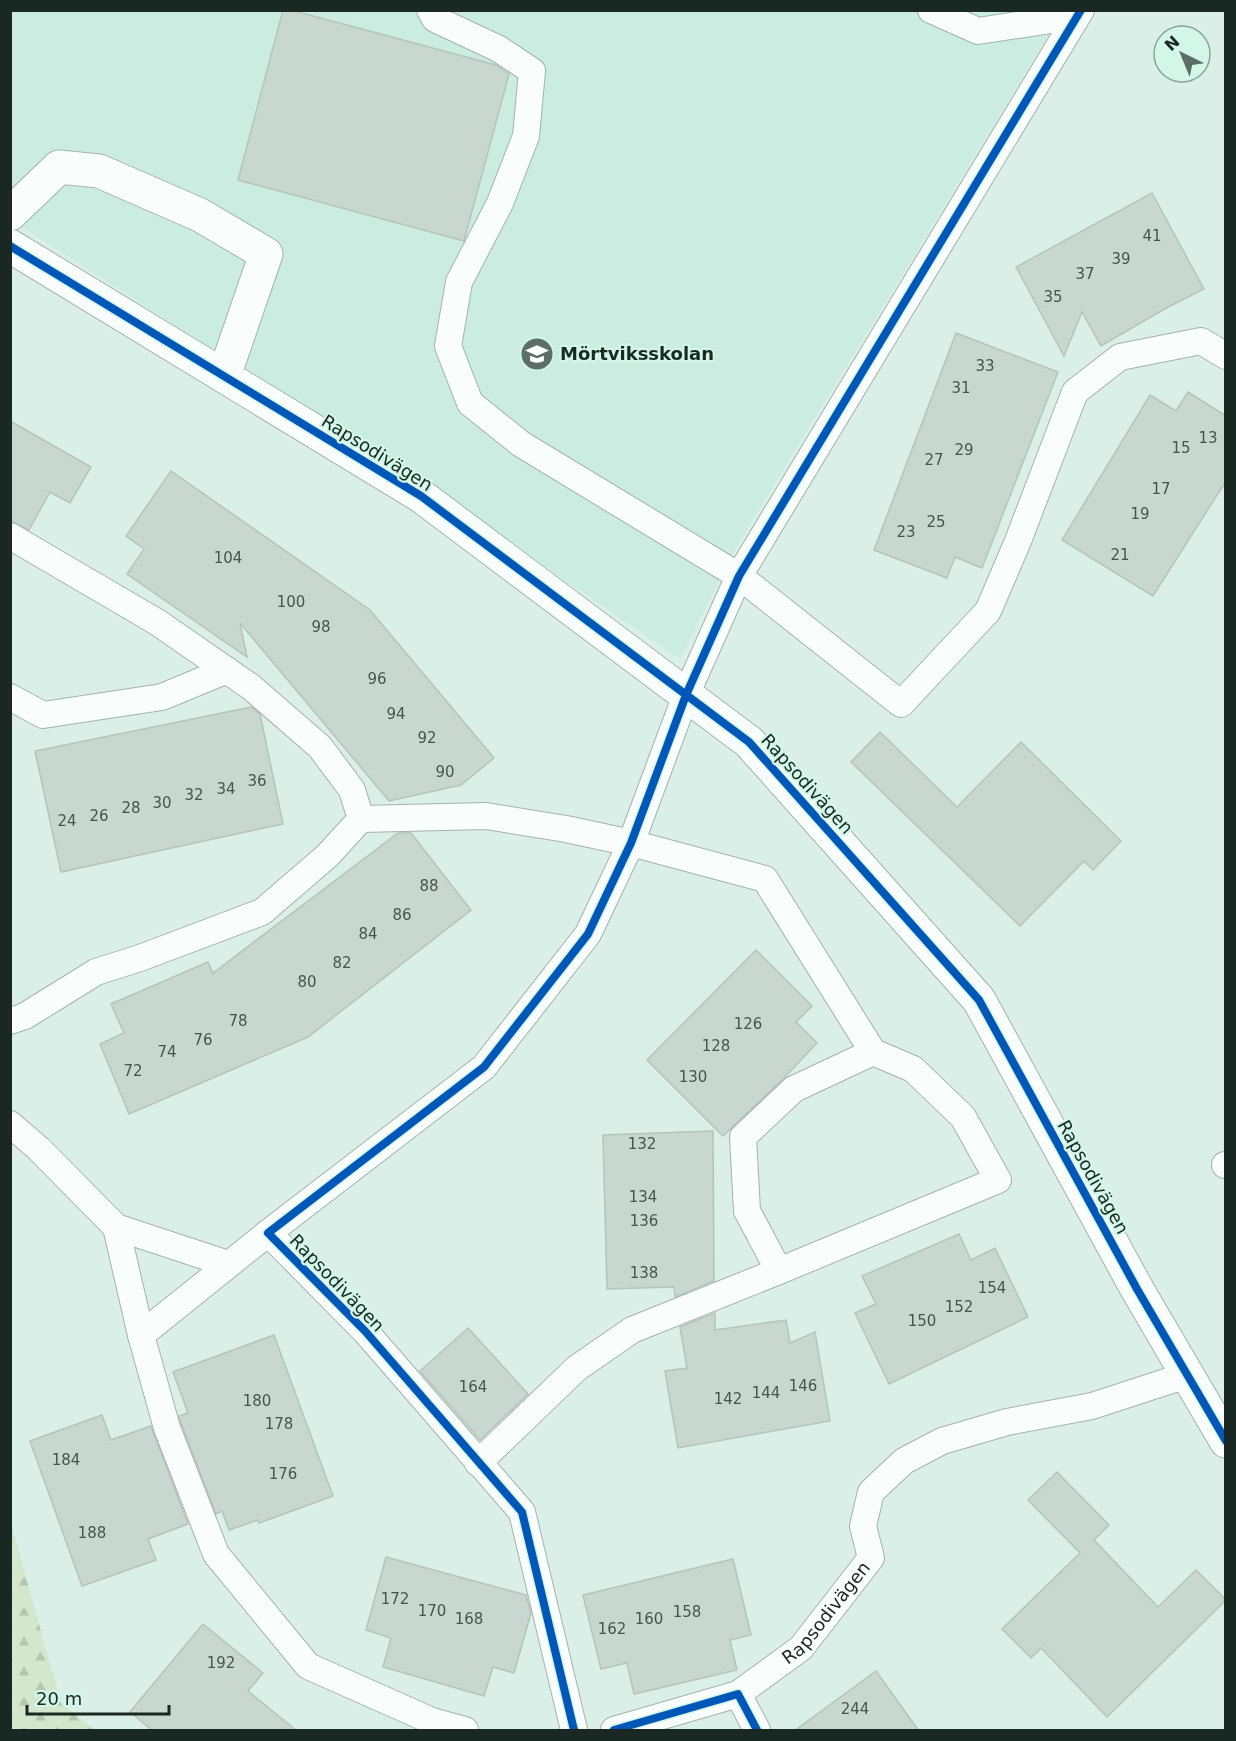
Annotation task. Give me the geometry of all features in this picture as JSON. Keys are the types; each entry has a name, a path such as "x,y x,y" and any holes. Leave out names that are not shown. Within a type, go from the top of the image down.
{"street":[{"path":"10,214 59,166 99,171 200,214 266,254 224,376"},
{"name":"Rapsodivägen","path":"10,246 421,496 749,742 979,1000 1137,1289 1226,1441"}],"lane":[{"path":"430,10 435,19 499,49 532,71 526,136 500,203 459,282 453,314 448,346 470,403 521,444 739,576 901,704 988,612 1075,392 1120,357 1201,341 1226,356"},
{"path":"931,10 978,31 1079,13"},
{"name":"Rapsodivägen","path":"141,1335 228,1264 484,1067 588,934 631,843 686,695 739,576 1079,13"},
{"path":"10,536 157,622 251,687 320,747 352,790 361,819"},
{"path":"10,696 43,715 162,697 227,670"},
{"path":"10,1021 25,1016 96,972 262,912 327,856 361,819 486,816 566,829 631,843 765,879 873,1052 913,1069 963,1117 998,1180 632,1329 577,1368 478,1463"},
{"path":"779,1271 747,1211 743,1137 795,1089 873,1052"},
{"path":"10,1124 39,1149 116,1227 228,1264"},
{"path":"116,1227 141,1335 167,1428 216,1554 308,1666 432,1721 465,1731"},
{"name":"Rapsodivägen","path":"268,1233 365,1331 522,1512 574,1731"},
{"name":"Rapsodivägen","path":"614,1731 738,1694 801,1648 871,1558 863,1526 871,1492 904,1461 942,1441 1007,1422 1092,1406 1187,1375"},
{"path":"738,1694 757,1731"}],"shaded area":[{"name":"Mörtviksskolan","path":"10,11 1063,11 735,549 680,659 431,489 11,220"}],"green space":[{"path":"10,1520 61,1703 95,1730 11,1730"}],"building":[{"path":"283,10 291,10 496,65 509,74 464,241 238,180"},
{"path":"1152,193 1204,289 1101,346 1082,312 1064,356 1016,267"},
{"path":"956,333 1058,372 982,568 955,557 947,578 874,550"},
{"path":"1188,392 1226,416 1226,481 1153,596 1062,540 1150,395 1176,411"},
{"path":"10,421 91,467 70,503 50,492 29,530 10,521"},
{"path":"171,471 370,610 494,758 461,785 389,801 240,623 247,657 127,574 144,549 126,536"},
{"path":"251,707 260,714 283,824 61,872 35,751"},
{"path":"880,732 957,807 1021,742 1121,841 1093,870 1084,861 1020,926 851,762"},
{"path":"398,833 411,833 471,910 308,1037 129,1114 100,1044 124,1033 111,1004 208,962 213,973"},
{"path":"756,950 812,1006 796,1022 817,1043 723,1136 647,1060"},
{"path":"713,1131 714,1281 675,1297 674,1287 607,1289 603,1135"},
{"path":"959,1234 971,1260 995,1248 1028,1317 889,1384 855,1313 876,1304 862,1276"},
{"path":"715,1313 715,1330 786,1320 790,1343 815,1332 830,1421 678,1448 665,1371 687,1368 680,1327"},
{"path":"468,1328 528,1394 480,1440 420,1371"},
{"path":"274,1335 333,1496 259,1523 258,1520 229,1530 222,1511 216,1514 181,1423 179,1416 188,1413 173,1372"},
{"path":"102,1415 111,1440 151,1426 188,1524 148,1539 156,1560 82,1586 30,1441"},
{"path":"1057,1472 1109,1525 1094,1540 1158,1607 1196,1570 1226,1600 1107,1717 1041,1648 1031,1658 1002,1629 1080,1553 1028,1500"},
{"path":"386,1557 526,1595 531,1613 514,1673 493,1667 484,1696 383,1667 391,1638 366,1630"},
{"path":"733,1559 751,1635 730,1640 737,1670 634,1694 627,1663 601,1669 583,1595"},
{"path":"203,1624 263,1673 248,1691 297,1731 153,1731 130,1712"},
{"path":"876,1671 919,1731 794,1731"}],"cycle path":[{"path":"574,1730 522,1512 365,1331 268,1233 484,1067 588,934 631,843 686,695 739,576 1081,10"},
{"path":"10,246 421,496 749,742 979,1000 1137,1289 1226,1441"},
{"path":"614,1730 738,1694 757,1730"}],"place":[{"name":"Mörtviksskolan","path":"537,354"}]}
